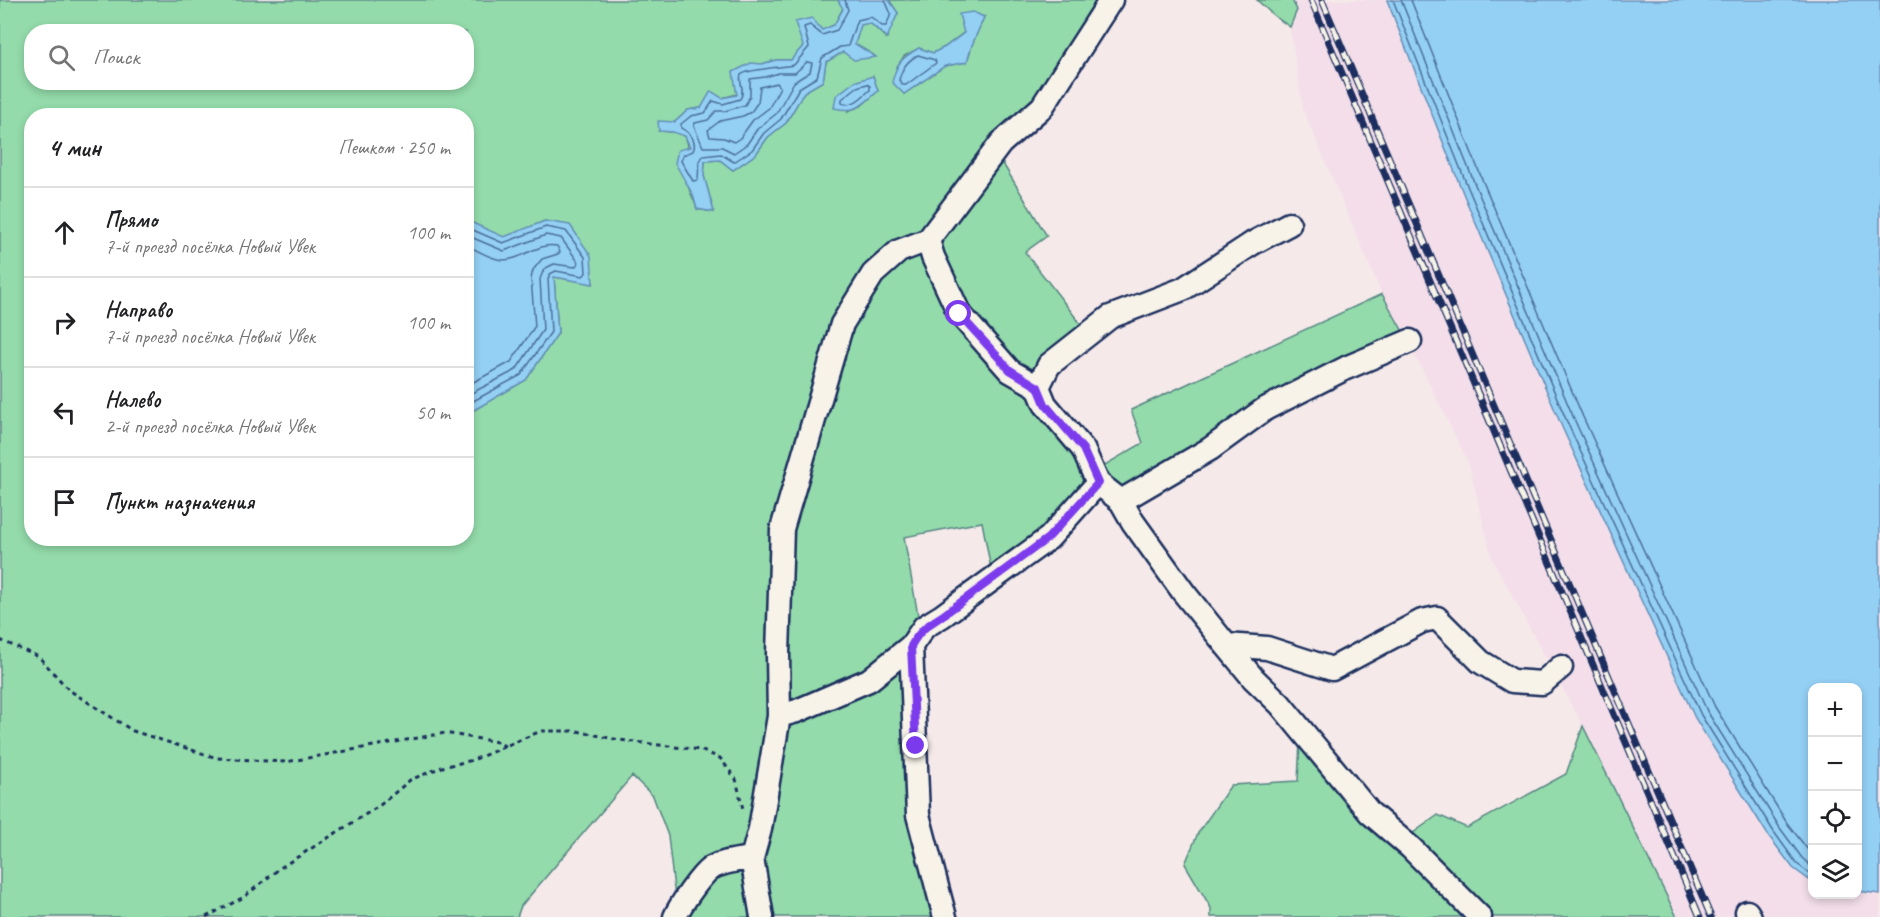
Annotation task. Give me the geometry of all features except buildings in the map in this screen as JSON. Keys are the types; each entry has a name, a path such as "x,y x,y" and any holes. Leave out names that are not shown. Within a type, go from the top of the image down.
{"street":[{"path":"762,917 752,858 760,829 779,716 778,654 782,529 842,324 873,274 899,251 928,240 1001,143 1042,107 1111,0"},
{"path":"1038,387 1049,365 1110,317 1183,289 1253,243 1289,224"},
{"path":"928,240 933,257 959,314 1010,370 1038,387 1045,404 1083,449 1098,483 1121,501 1133,522 1184,593 1226,645 1253,678 1280,704 1370,813 1410,848 1480,917"},
{"path":"1121,501 1210,448 1265,409 1346,368 1410,341"},
{"path":"779,716 797,711 868,680 911,646 924,627 1048,538 1098,483"},
{"path":"1226,645 1267,648 1332,669 1422,621 1437,618 1481,662 1512,681 1542,683 1561,667"},
{"path":"911,646 918,815 945,917"},
{"path":"677,911 710,869 729,861 752,858"}],"path":[{"path":"0,640 39,657 69,690 134,731 217,758 286,762 445,733 497,742 506,747"},
{"path":"206,917 244,897 280,868 379,806 410,780 442,767 473,760 541,731 577,731 619,740 700,750 720,758 736,779 744,812"}],"shaded area":[{"path":"1292,0 1387,0 1463,193 1562,427 1695,718 1769,835 1793,868 1808,879 1808,899 1862,899 1862,892 1880,894 1880,917 1677,917 1583,726 1492,558 1469,464 1423,370 1382,294 1303,109 1290,27 1297,10"}],"green space":[{"path":"0,0 838,0 843,8 834,25 816,35 791,60 751,64 734,72 737,94 701,108 688,110 675,122 659,131 685,136 688,148 686,181 689,189 697,209 714,212 704,176 705,161 720,160 733,170 756,154 768,137 786,123 804,92 823,81 826,62 843,52 875,56 855,44 861,24 870,23 886,38 898,13 889,0 1103,0 928,256 1041,407 1077,451 1087,490 992,574 982,522 904,537 919,621 905,643 940,917 681,917 675,898 668,836 653,796 632,776 521,906 517,917 0,917","holes":["984,17 967,62 945,66 904,94 896,68 904,56 919,48 933,53 945,47","873,76 878,91 861,106 848,111"]},
{"path":"1257,0 1292,0 1297,10 1290,27 1273,15"},
{"path":"1000,159 1047,236 1025,252 1083,327 1040,368 1027,374 963,309 937,239"},
{"path":"1382,294 1406,337 1121,494 1107,479 1103,466 1143,443 1131,410"},
{"path":"1583,726 1677,917 1211,917 1211,908 1185,864 1198,833 1231,785 1298,781 1300,741 1376,808 1413,833 1438,815 1467,828 1566,774"}],"water":[{"path":"838,0 889,0 898,13 887,38 870,23 861,25 855,44 876,57 854,60 843,52 826,62 823,81 804,92 786,123 768,137 756,154 733,170 720,160 705,161 704,176 714,212 697,209 693,195 675,163 678,150 690,147 685,136 659,131 658,121 675,122 688,110 701,108 711,91 722,98 737,95 733,72 751,63 762,64 776,60 791,60 803,46 795,22 812,18 822,30 834,25 843,9"},
{"path":"1387,0 1880,0 1880,894 1862,892 1862,683 1808,683 1808,879 1793,868 1768,835 1695,718 1562,427 1463,193"},
{"path":"973,12 984,17 967,62 945,66 904,94 892,82 901,62 919,48 933,53 945,47 964,33 959,14"},
{"path":"873,76 878,91 867,101 854,109 834,108 836,96 854,82"},
{"path":"545,221 570,225 591,256 593,284 554,277 558,333 526,380 474,410 474,224 504,237"}],"railway":[{"path":"1311,0 1700,917"},
{"path":"1322,0 1711,917"}],"route":[{"path":"916,746 911,646 917,635 924,627 1048,538 1098,483 1083,449 1045,404 1038,387 1010,370 959,314"}]}
